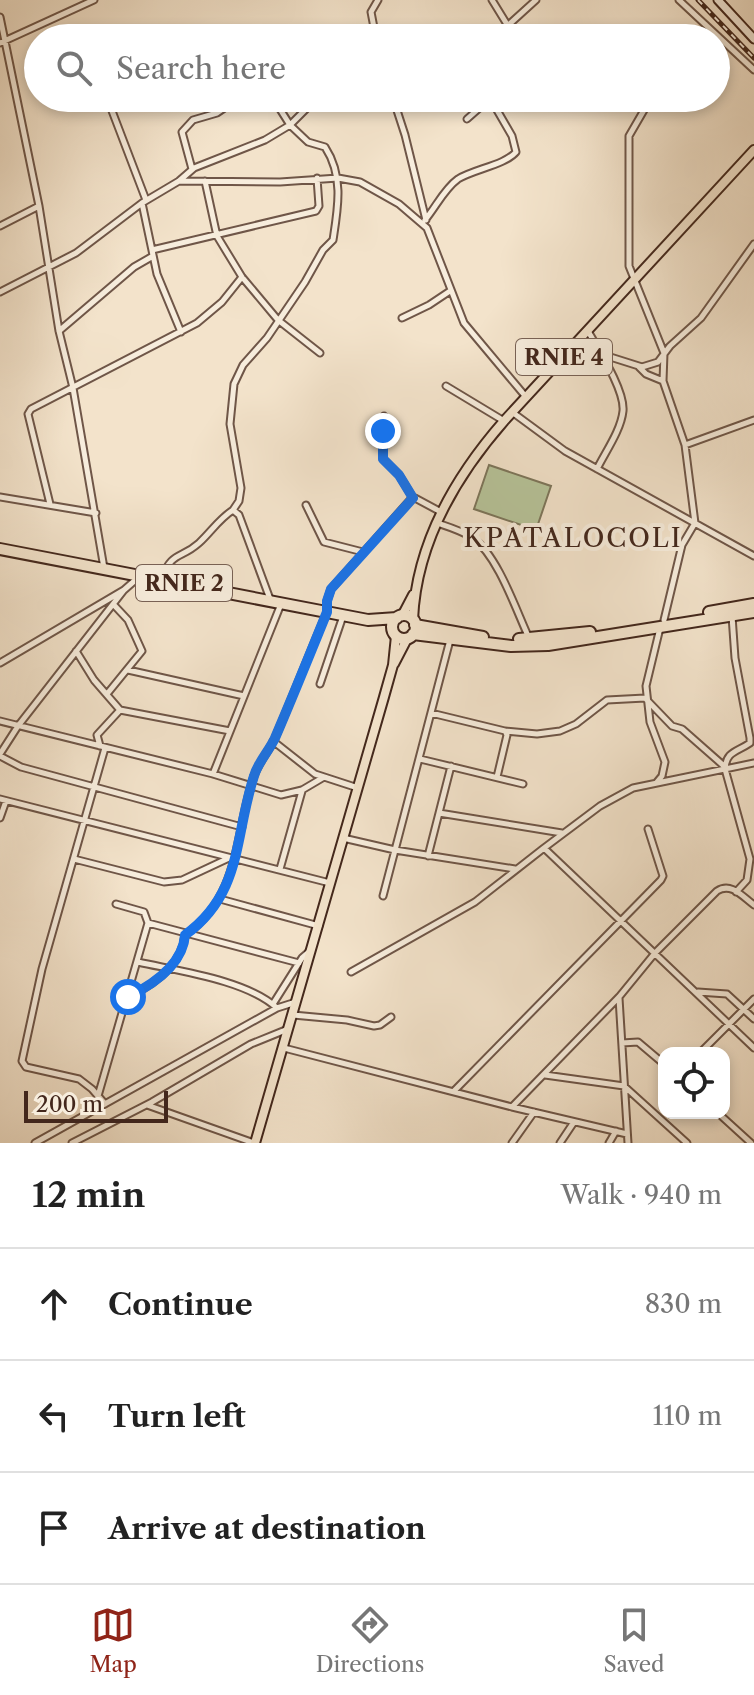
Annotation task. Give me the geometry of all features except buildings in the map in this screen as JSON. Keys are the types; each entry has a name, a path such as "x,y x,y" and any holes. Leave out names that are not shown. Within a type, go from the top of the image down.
{"highway":[{"name":"RNIE 2","path":"0,549 368,620"},
{"path":"368,620 450,640 511,646 548,645 754,604"},
{"path":"368,620 405,628 529,639 754,612"}],"main road":[{"name":"RNIE 4","path":"254,1143 423,560 442,513 467,468 504,421 754,150"}],"street":[{"path":"42,24 94,0"},
{"path":"368,0 375,3 371,12 373,24"},
{"path":"492,0 507,24"},
{"path":"510,24 536,0"},
{"path":"679,0 702,24"},
{"path":"718,0 754,39"},
{"path":"0,17 39,206 104,569"},
{"path":"3,42 24,32"},
{"path":"730,51 754,70"},
{"path":"112,112 144,201 152,253 162,289 181,332"},
{"path":"192,169 182,132 196,118 218,112"},
{"path":"161,579 173,558 195,546 239,501 241,488 230,424 234,384 243,365 267,338 323,250 333,240 338,178 325,147 308,142 282,112"},
{"path":"0,292 49,269 89,244 192,169 265,140 290,125 303,112"},
{"path":"398,112 427,228 464,323 526,397"},
{"path":"467,119 475,112"},
{"path":"425,220 453,183 476,170 510,159 516,152 512,136 499,112"},
{"path":"643,112 629,136 628,260 633,282 664,353 663,381 685,445 695,523 682,545 648,674 645,698 665,762 662,776 656,784"},
{"path":"59,331 152,253 316,211 319,206 317,178"},
{"path":"179,181 280,182 338,178 368,186 399,204 427,228"},
{"path":"205,181 217,236 242,277 278,320 320,353"},
{"path":"0,226 39,206"},
{"path":"604,355 638,366 653,365 701,318 754,244"},
{"path":"50,504 28,414 33,407 181,332 212,312 242,277"},
{"path":"402,318 450,291"},
{"path":"588,331 604,355 624,408 620,423 597,469"},
{"path":"638,366 646,374 663,381"},
{"path":"446,386 504,421"},
{"path":"512,412 565,451 754,556"},
{"path":"384,416 383,459 399,475 413,498 442,513"},
{"path":"685,445 754,420"},
{"path":"0,497 96,513"},
{"path":"128,997 154,983 182,950 185,935 202,924 220,899 256,770 273,741 327,612 331,589 413,498"},
{"path":"306,505 324,542 363,552"},
{"path":"213,774 276,602 239,515 233,510"},
{"path":"437,523 469,536 480,545 504,583 529,639"},
{"path":"141,575 124,590 76,651 18,726 0,755 21,767 242,827"},
{"path":"0,663 124,590"},
{"path":"107,694 142,651 128,620 113,604"},
{"path":"320,684 343,615"},
{"path":"732,615 735,658 750,738 746,746 733,750 727,756 725,768 750,859 747,880 736,892"},
{"path":"383,896 450,640"},
{"path":"76,651 89,673 120,710 230,731"},
{"path":"128,670 244,696"},
{"path":"431,713 505,731 537,734 560,731 576,724 607,700 645,698 672,726 682,729 725,768"},
{"path":"105,1104 79,1079 26,1067 22,1061 38,985 96,786 103,747 97,735 120,710"},
{"path":"0,721 213,774 281,795 302,790 324,777"},
{"path":"497,777 507,735 505,731"},
{"path":"273,741 310,770 358,788"},
{"path":"420,759 523,784"},
{"path":"351,972 475,902 563,833 619,795 633,788 754,763"},
{"path":"428,856 451,766"},
{"path":"280,869 302,790"},
{"path":"0,818 3,800 331,884"},
{"path":"439,813 563,833"},
{"path":"453,1092 661,880 663,876 648,829"},
{"path":"343,838 516,870"},
{"path":"544,848 754,1048"},
{"path":"74,859 164,882 182,880 233,858"},
{"path":"512,1107 717,891 726,886 754,905"},
{"path":"220,899 319,926"},
{"path":"98,1096 148,923 144,912 116,904"},
{"path":"148,923 299,963"},
{"path":"275,1006 299,963 311,951"},
{"path":"138,962 229,984 275,1006"},
{"path":"697,992 727,994 754,1019"},
{"path":"619,997 628,1143"},
{"path":"706,1047 754,999"},
{"path":"35,1143 275,1006 297,1001"},
{"path":"293,1015 374,1026 391,1017"},
{"path":"72,1143 146,1105 251,1044 289,1028"},
{"path":"622,1043 638,1042 658,1059"},
{"path":"284,1048 627,1134"},
{"path":"545,1075 624,1086 687,1143"},
{"path":"146,1105 254,1143"},
{"path":"512,1143 534,1112"},
{"path":"725,1119 751,1143"},
{"path":"560,1143 574,1122"},
{"path":"609,1143 616,1131"}],"green space":[{"path":"489,465 551,486 536,530 474,509"}],"railway":[{"path":"698,0 721,24"},
{"path":"730,33 754,58"}],"district":[{"name":"KPATALOCOLI","path":"573,538"}],"route":[{"path":"128,997 158,980 182,950 185,935 202,924 220,899 235,858 253,778 273,741 327,612 328,595 413,498 399,475 383,459 383,431"}]}
